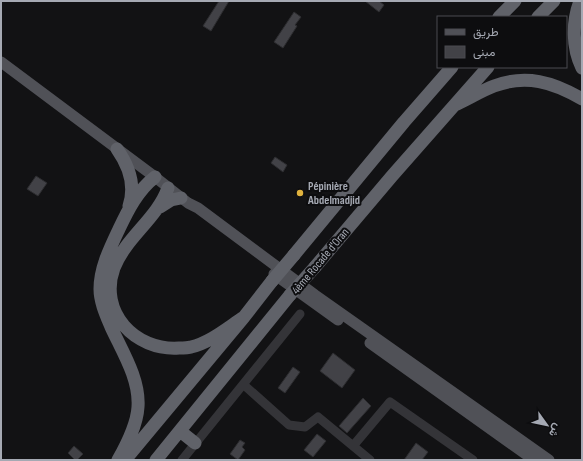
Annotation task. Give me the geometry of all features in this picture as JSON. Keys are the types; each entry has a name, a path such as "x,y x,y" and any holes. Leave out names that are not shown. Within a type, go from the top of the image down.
{"highway":[{"path":"500,16 515,1"},
{"path":"539,16 554,1"},
{"path":"580,1 575,20 574,37 582,68"},
{"name":"4ème Rocade d'Oran","path":"125,460 404,122 451,68"},
{"name":"4ème Rocade d'Oran","path":"156,460 290,295 452,106 487,68"},
{"path":"452,106 494,86 523,81 544,82 559,86 582,99"},
{"path":"117,149 126,164 131,180 132,191 127,213 103,267 100,291 103,308 130,368 138,396 135,424 118,460"},
{"path":"127,213 145,186 155,177"},
{"path":"168,188 164,199 158,208 118,260 112,276 111,291 112,305 117,316 128,330 140,340 153,346 171,349 190,348 207,341 244,317"},
{"path":"158,208 171,200 184,201"},
{"path":"180,431 195,443"}],"main road":[{"path":"1,62 155,177 184,201 198,208 315,295 549,460"},
{"path":"184,201 198,216 306,298 534,460"}],"lane":[{"path":"182,460 300,314"},
{"path":"244,385 289,425 305,427 318,417 370,460"},
{"path":"353,446 390,402 473,460"}],"building":[{"path":"219,1 229,1 211,31 203,26"},
{"path":"365,1 379,1 384,5 379,12"},
{"path":"294,12 301,17 283,48 274,42"},
{"path":"275,157 287,165 283,172 271,163"},
{"path":"36,176 47,183 38,196 27,189"},
{"path":"333,353 355,370 342,388 320,371"},
{"path":"293,367 300,372 285,393 278,388"},
{"path":"363,398 371,406 347,433 339,426"},
{"path":"317,434 326,441 313,457 304,450"},
{"path":"240,440 245,443 242,447 245,450 238,460 230,454"},
{"path":"416,443 428,452 422,460 404,460"},
{"path":"74,446 83,454 77,460 75,460 68,453"}],"place":[{"name":"Pépinière Abdelmadjid","path":"300,193"}]}
